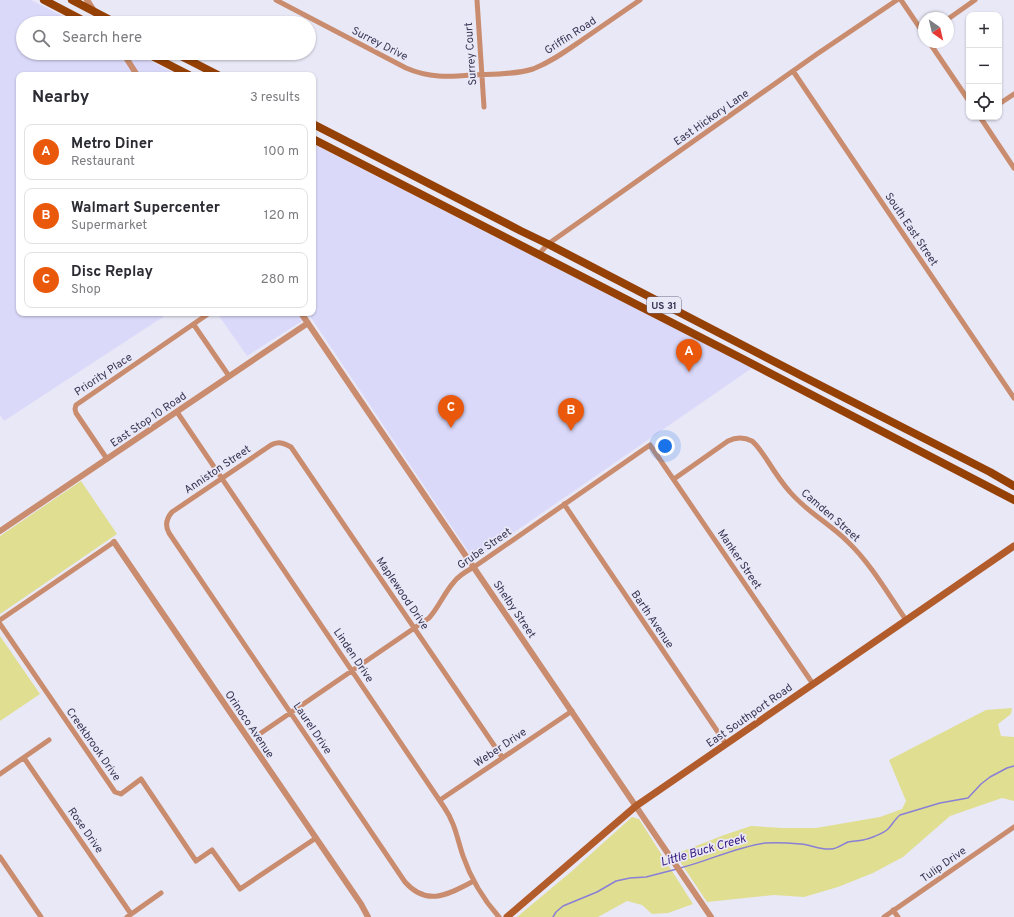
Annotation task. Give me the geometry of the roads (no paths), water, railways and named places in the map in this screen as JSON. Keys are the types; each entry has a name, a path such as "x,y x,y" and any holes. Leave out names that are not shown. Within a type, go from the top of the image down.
{"main road":[{"path":"44,0 75,16"},
{"path":"72,0 103,16"},
{"path":"160,60 183,72"},
{"path":"189,60 212,72"},
{"name":"US 31","path":"316,126 990,472 1014,486"},
{"name":"US 31","path":"316,141 741,358 1014,500"},
{"name":"East Southport Road","path":"507,917 636,806 1014,546"}],"street":[{"path":"86,0 97,16"},
{"name":"Surrey Drive","path":"276,0 307,16"},
{"name":"Surrey Court","path":"477,0 484,106"},
{"name":"Griffin Road","path":"482,74 524,71 546,63 640,0"},
{"name":"East Hickory Lane","path":"539,254 548,244 793,71 897,0"},
{"path":"901,0 918,25"},
{"path":"954,16 975,0"},
{"name":"Surrey Drive","path":"316,20 415,71 443,77 482,74"},
{"path":"933,48 966,97"},
{"path":"127,60 135,72"},
{"name":"South East Street","path":"793,71 1014,398"},
{"path":"1002,102 1014,94"},
{"path":"982,120 1014,168"},
{"name":"Priority Place","path":"107,459 76,413 76,405 205,316"},
{"name":"Shelby Street","path":"303,316 711,917"},
{"name":"East Stop 10 Road","path":"0,531 308,323"},
{"path":"194,325 229,376"},
{"name":"Linden Drive","path":"177,412 440,800 452,821 465,860 474,881 485,899 499,917"},
{"name":"Camden Street","path":"674,479 728,441 735,438 742,438 751,441 758,448 792,494 809,511 841,535 856,550 906,620"},
{"name":"Anniston Street","path":"167,520 172,512 271,445 283,443"},
{"name":"Maplewood Drive","path":"283,443 289,445 293,449 502,757"},
{"name":"Grube Street","path":"260,733 429,618 447,591 456,580 468,570 650,445"},
{"name":"Manker Street","path":"650,445 813,684"},
{"name":"Barth Avenue","path":"564,504 726,744"},
{"name":"Laurel Drive","path":"167,520 166,527 169,534 408,886 422,894 440,896 474,881"},
{"path":"0,620 114,542"},
{"name":"Orinoco Avenue","path":"114,542 316,838 368,917"},
{"name":"Creekbrook Drive","path":"0,624 116,792 121,794 141,780 196,861 212,850 240,889 316,838"},
{"name":"Weber Drive","path":"440,800 572,711"},
{"path":"0,774 49,740"},
{"name":"Rose Drive","path":"24,758 129,916"},
{"name":"Tulip Drive","path":"884,917 1014,827"},
{"path":"0,857 41,917"},
{"path":"129,916 161,894"},
{"path":"893,910 898,917"}],"waterway":[{"name":"Little Buck Creek","path":"680,868 743,848 765,843 801,844 824,849 833,849 848,842 869,838 886,831 900,815 940,803 968,798 990,777 1014,766"},
{"name":"Little Buck Creek","path":"553,917 563,906 597,892 616,881 646,877 677,869"}],"place":[{"name":"Metro Diner","path":"689,372"},
{"name":"Disc Replay","path":"451,428"},
{"name":"Walmart Supercenter","path":"571,431"}]}
